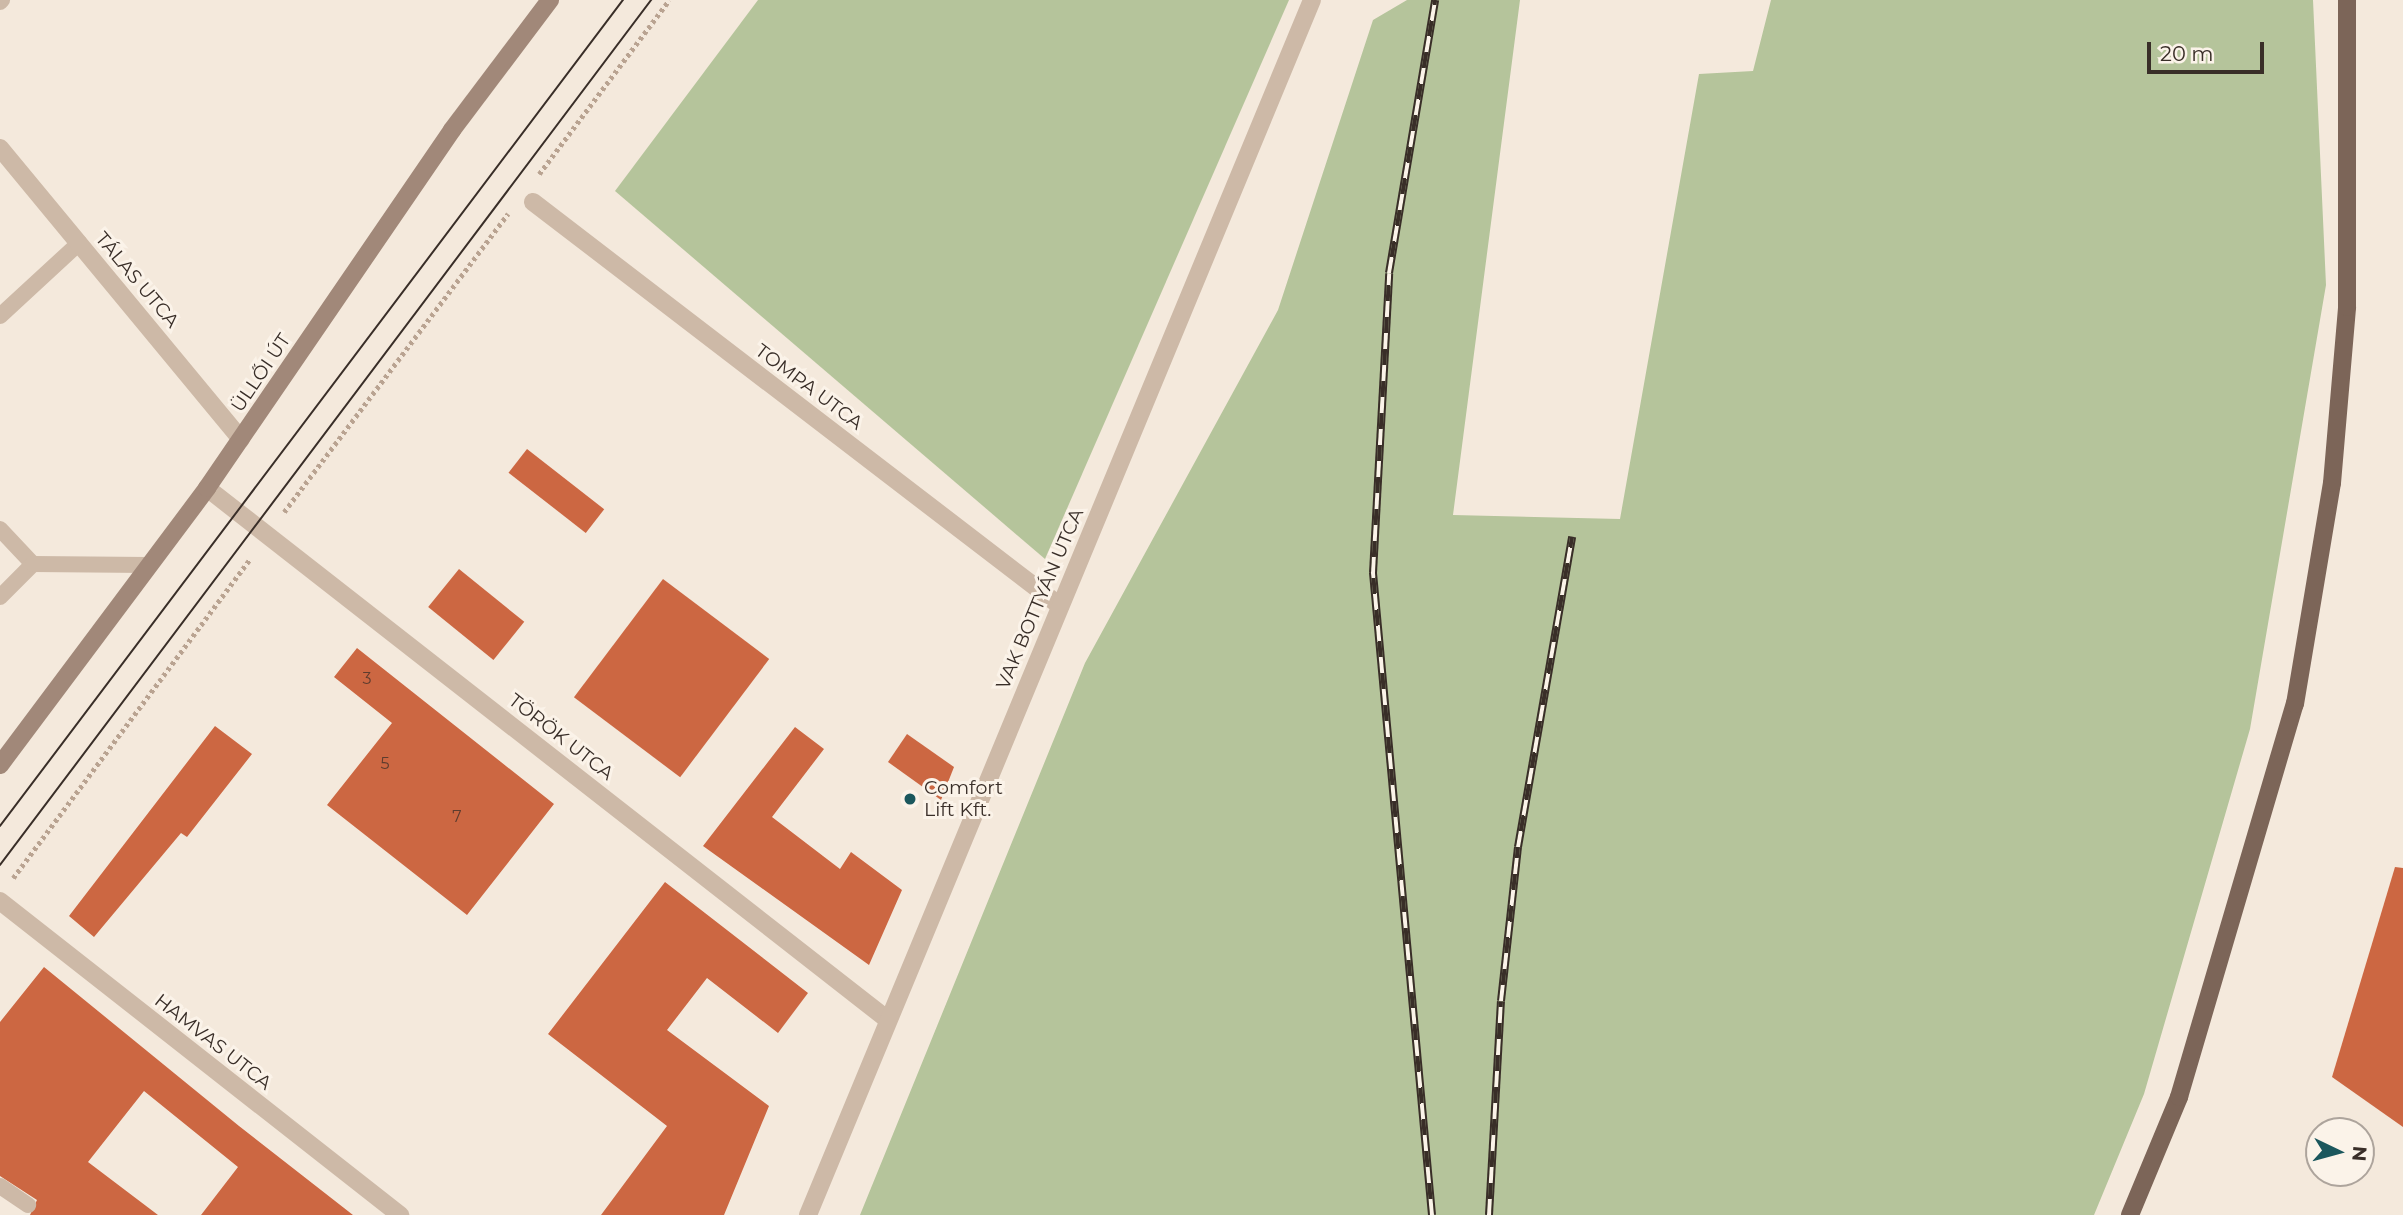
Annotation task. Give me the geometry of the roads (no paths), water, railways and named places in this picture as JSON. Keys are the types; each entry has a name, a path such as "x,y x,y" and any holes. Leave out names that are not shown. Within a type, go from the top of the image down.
{"main road":[{"name":"ÜLLŐI ÚT","path":"0,765 207,488 452,130 550,0"},
{"path":"2130,1215 2196,1046 2295,704 2332,483 2347,307 2347,0"}],"street":[{"name":"VAK BOTTYÁN UTCA","path":"808,1215 1311,0"},
{"name":"TÁLAS UTCA","path":"0,148 242,439"},
{"name":"TOMPA UTCA","path":"532,193 1060,606"},
{"name":"TÖRÖK UTCA","path":"207,488 888,1020"},
{"name":"HAMVAS UTCA","path":"0,901 400,1215"}],"lane":[{"path":"0,316 79,243"},
{"path":"0,529 33,564"},
{"path":"0,597 33,564 148,565"},
{"path":"0,1186 28,1205"}],"tram line":[{"path":"0,826 623,0"},
{"path":"0,865 651,0"}],"railway":[{"path":"1432,1215 1373,573 1389,273 1435,0"},
{"path":"1489,1215 1501,1001 1518,847 1572,537"}],"place":[{"name":"Comfort Lift Kft.","path":"910,799"}]}
